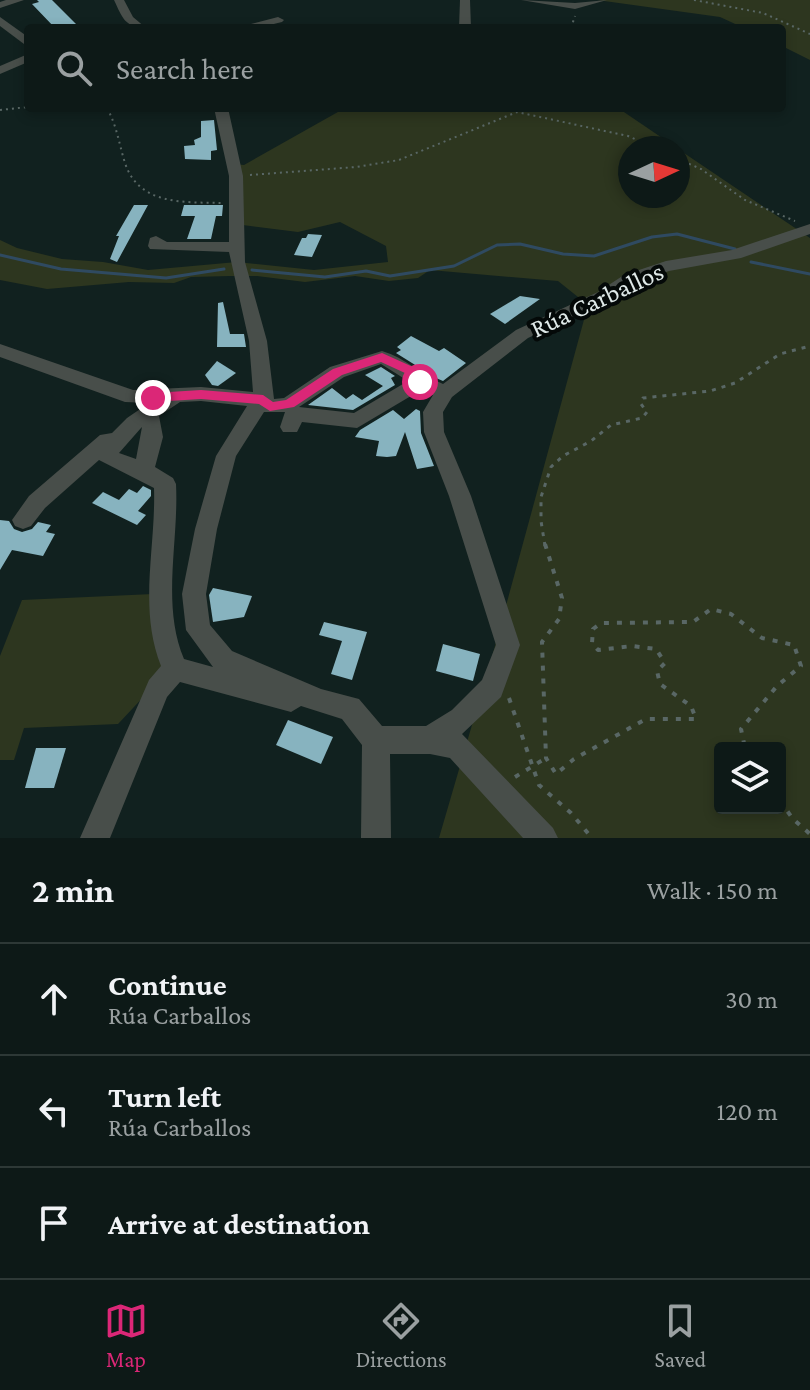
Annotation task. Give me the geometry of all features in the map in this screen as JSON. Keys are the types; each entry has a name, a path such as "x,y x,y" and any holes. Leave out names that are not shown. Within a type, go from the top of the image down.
{"street":[{"path":"0,5 19,0"},
{"path":"119,0 128,19 135,24"},
{"path":"465,0 465,24"},
{"path":"526,0 575,6 602,0"},
{"path":"0,20 24,40"},
{"path":"260,24 278,20"},
{"path":"0,70 24,60"},
{"path":"222,112 236,176 236,247 240,276 258,341 263,400 270,407 289,404 337,372 382,357 409,370 420,382 445,392 433,412 434,432 460,496 508,645 492,688 461,719 430,740"},
{"name":"Rúa Carballos","path":"445,392 522,334 604,296 630,279 666,266 735,254 805,226"},
{"path":"156,241 156,246 167,247 236,247"},
{"path":"0,350 36,360 119,395 263,400"},
{"path":"290,427 294,414 357,421 420,382"},
{"path":"178,395 145,415 106,453 108,457 165,484 160,606 170,659 175,669 307,704 320,701"},
{"path":"263,400 244,423 226,456 206,529 194,594 198,630 223,659 320,701 350,708 376,740 376,838"},
{"path":"143,471 153,437 152,421 145,415"},
{"path":"23,520 37,502 107,441 115,441"},
{"path":"95,838 158,689 175,669"},
{"path":"376,740 430,740 457,746 543,838"}],"path":[{"path":"694,0 763,13 810,34"},
{"path":"0,110 24,107"},
{"path":"109,112 126,169 143,194 162,199 235,202"},
{"path":"236,176 356,167 399,160 517,112 628,136"},
{"path":"690,164 745,200 805,226"},
{"path":"744,742 741,729 777,686 801,666 794,645 778,639 761,638 729,611 711,609 693,622 601,623 593,629 592,643 598,650 632,646 656,649 665,663 657,671 660,684 691,706 696,719 646,719 574,759 556,774 546,758 542,642 558,625 563,599 560,580 546,549 541,519 543,490 552,466 571,450 603,435 611,425 642,418 647,412 641,404 643,398 710,391 735,383 780,354 810,346"},
{"path":"496,678 511,702 539,785 571,813 592,838"},
{"path":"493,786 532,769 546,758"},
{"path":"786,809 810,834"}],"green space":[{"path":"597,0 810,0 810,60 786,48 786,24 735,24 720,17"},
{"path":"338,112 624,112 659,136 618,136 618,208 690,208 690,157 810,238 810,838 439,838 588,305 558,281 430,270 418,278 389,281 355,276 305,282 230,276 191,277 174,283 129,282 47,289 0,280 0,240 17,248 62,259 148,270 237,262 314,270 388,262 386,246 340,222 298,232 235,224 234,164 244,165"},
{"path":"153,594 164,675 118,724 24,728 14,760 0,760 0,656 22,600"}],"building":[{"path":"37,0 52,0 76,24 51,24 32,4 39,2"},
{"path":"214,120 217,150 211,151 211,160 185,159 184,146 195,145 194,140 201,137 201,121"},
{"path":"134,205 148,205 117,262 110,259 119,236 116,236"},
{"path":"184,205 223,205 222,216 216,216 211,239 187,239 195,216 181,216"},
{"path":"308,234 322,235 312,257 294,255 302,238"},
{"path":"520,296 540,299 505,324 490,314"},
{"path":"223,302 230,334 244,334 246,347 217,347 218,303"},
{"path":"411,336 439,351 444,348 466,363 443,381 436,378 396,353 401,350 397,347"},
{"path":"217,361 236,373 218,386 212,385 205,375"},
{"path":"381,367 395,376 391,378 395,385 353,410 308,405 332,388 346,399 353,394 362,400 383,386 365,375"},
{"path":"416,409 420,411 421,433 434,466 417,469 405,432 396,456 387,457 376,456 379,441 355,437 360,430 393,410 404,419"},
{"path":"143,486 151,490 151,496 138,511 146,515 137,525 92,503 103,492 119,500 129,489 137,493"},
{"path":"0,520 9,521 14,529 22,532 32,529 38,522 51,525 46,532 55,534 43,556 12,550 0,570"},
{"path":"213,588 252,596 244,617 213,622 209,595"},
{"path":"324,622 367,632 352,680 331,674 342,641 319,635"},
{"path":"443,644 480,654 473,681 436,671"},
{"path":"288,720 333,737 321,764 276,745"},
{"path":"36,748 66,748 54,788 25,788"}],"waterway":[{"path":"252,270 325,277 366,271 390,276 454,266 497,245 520,244 563,254 594,256 652,237 677,234 735,249"},
{"path":"0,255 61,269 166,278 224,269"},
{"path":"751,262 810,274"}],"route":[{"path":"153,398 201,394 263,400 270,407 289,404 337,372 362,361 382,357 409,370 420,382"}]}
